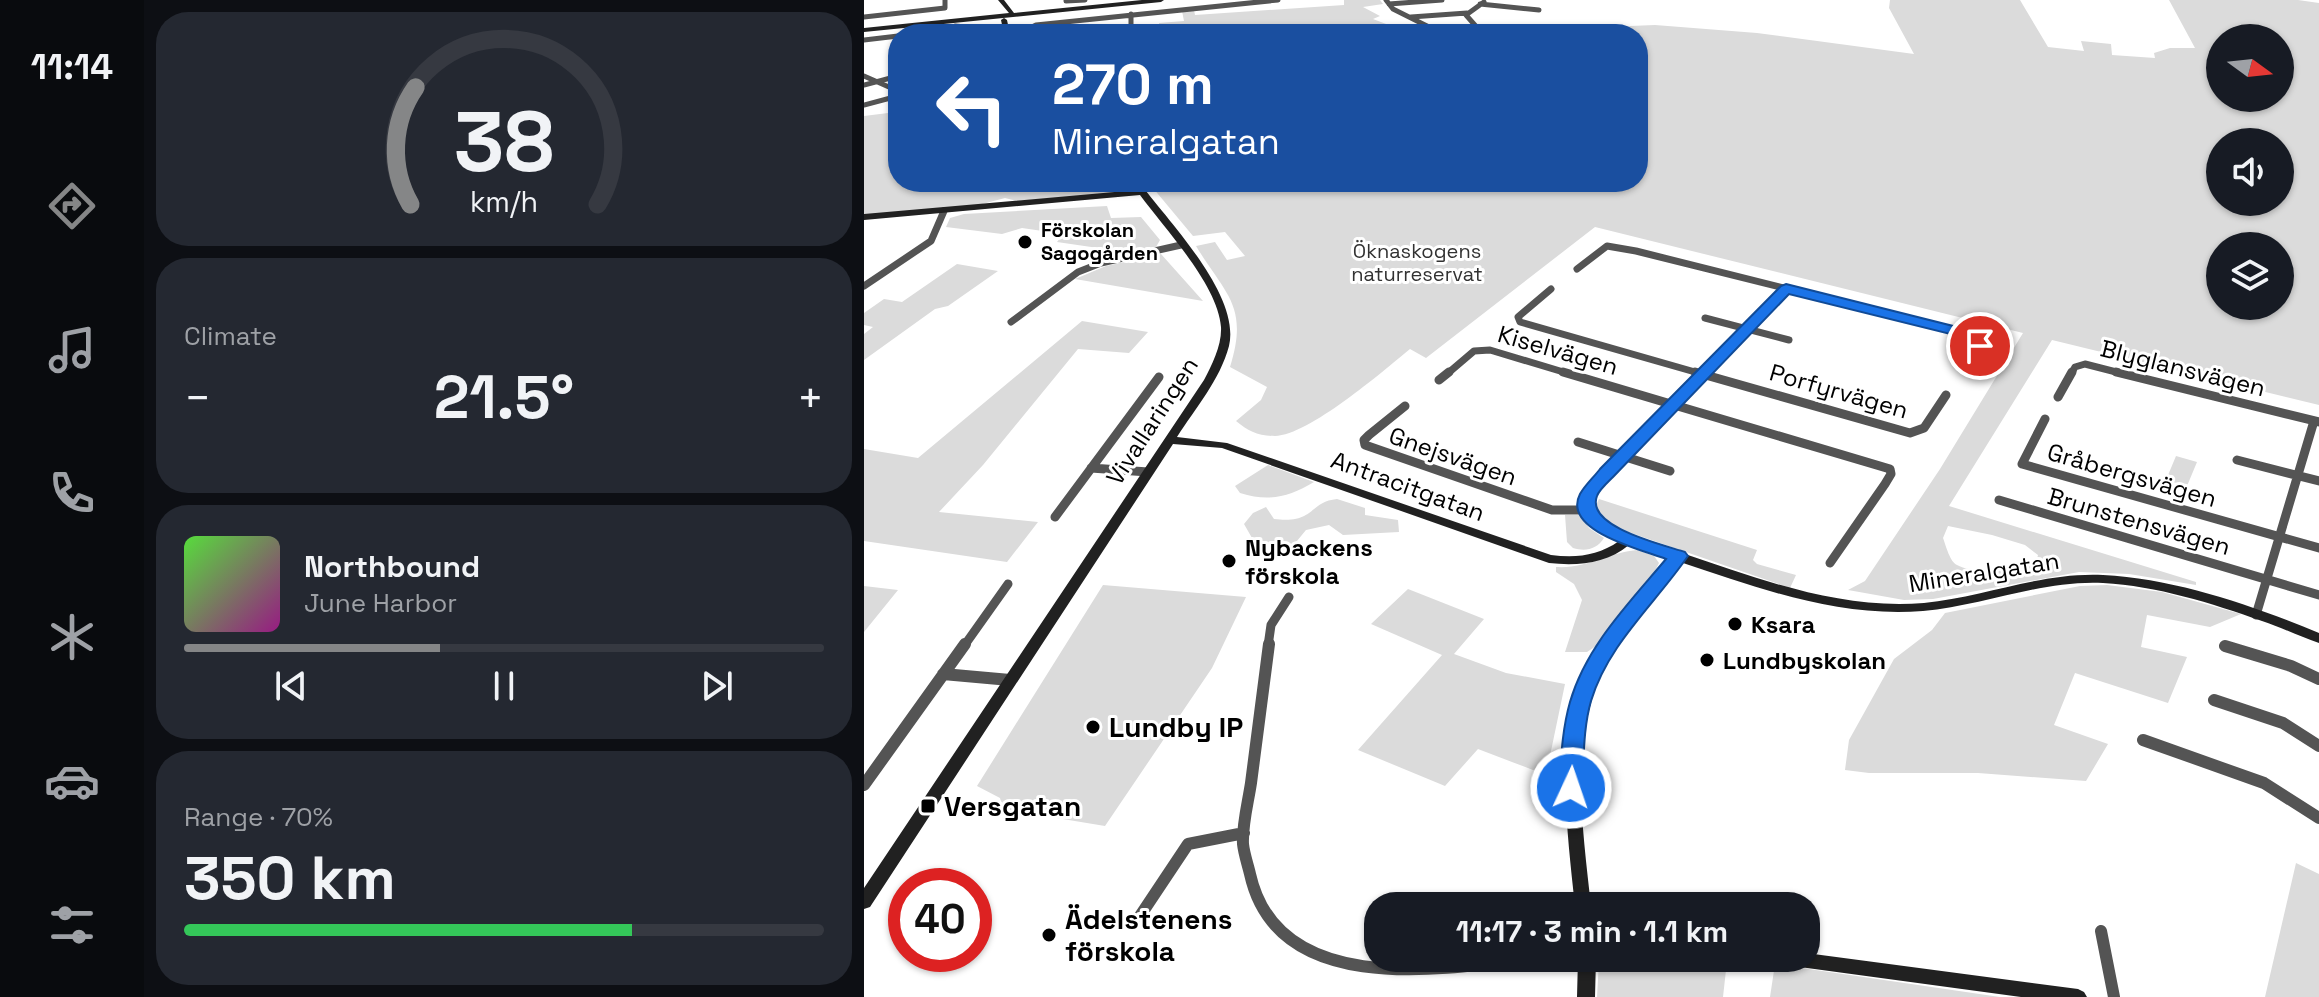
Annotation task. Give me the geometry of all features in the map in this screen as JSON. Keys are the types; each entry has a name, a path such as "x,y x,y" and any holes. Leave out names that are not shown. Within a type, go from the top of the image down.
{"street":[{"path":"864,17 945,8 945,0"},
{"path":"1066,1 1085,0"},
{"path":"903,24 1004,11 1139,0"},
{"path":"1004,11 1161,0"},
{"path":"1049,24 1278,0"},
{"path":"1387,2 1442,0"},
{"path":"1520,8 1529,0"},
{"path":"1387,2 1423,24"},
{"path":"1410,17 1467,13 1483,2 1539,10"},
{"path":"1467,13 1467,19 1472,24"},
{"path":"1131,14 1131,24"},
{"path":"864,29 888,26"},
{"path":"864,40 888,37"},
{"path":"864,76 888,89"},
{"path":"864,85 888,79"},
{"path":"864,105 888,97"},
{"path":"864,217 1142,192"},
{"name":"Vivallaringen","path":"864,902 1209,380 1225,337 1225,318 1217,295 1142,192"},
{"path":"864,286 931,241 944,211"},
{"path":"1011,322 1088,267 1181,245"},
{"path":"1577,269 1602,249 1613,245 1976,336 1982,342 1966,366"},
{"name":"Porfyrvägen","path":"1551,289 1518,317 1520,322 1910,433 1924,428 1946,395"},
{"path":"1586,510 1588,496 1594,487 1786,289"},
{"path":"1705,318 1789,340"},
{"name":"Kiselvägen","path":"1439,380 1474,351 1490,350 1890,469 1891,474 1830,563"},
{"name":"Blyglansvägen","path":"2058,397 2075,367 2085,364 2317,422"},
{"path":"1055,517 1159,377"},
{"name":"Gnejsvägen","path":"1405,406 1369,435 1364,440 1365,445 1552,510 1586,510"},
{"name":"Gråbergsvägen","path":"2045,419 2022,464 2279,537"},
{"path":"2256,615 2317,422"},
{"name":"Antracitgatan","path":"1169,440 1223,445 1549,559 1572,561 1596,558 1629,539"},
{"path":"1578,442 1670,471"},
{"path":"2237,460 2319,481"},
{"path":"1091,468 1148,472"},
{"name":"Brunstensvägen","path":"1999,500 2319,595"},
{"name":"Mineralgatan","path":"1586,510 1599,526 1629,539 1788,593 1854,605 1921,607 2063,581 2099,579 2145,584 2256,615 2319,638"},
{"path":"2279,537 2319,548"},
{"path":"1582,892 1571,788 1572,749 1581,701 1610,640 1678,556"},
{"path":"864,785 1008,584"},
{"path":"1289,597 1271,625 1244,833 1248,879 1257,903 1284,935 1327,959 1364,969"},
{"path":"2225,646 2291,666 2319,679"},
{"path":"943,674 1010,680"},
{"path":"2214,700 2283,723 2319,746"},
{"path":"2143,740 2257,780 2319,818"},
{"path":"1136,922 1188,844 1244,833"},
{"path":"2101,931 2114,997"},
{"path":"1820,963 2078,997"},
{"path":"1586,997 1587,972"}],"green space":[{"path":"1344,0 1380,0 1383,4 1363,7 1380,16 1373,19 1386,24 1159,23 1184,21 1182,11 1194,10 1195,15 1344,5"},
{"name":"Öknaskogens naturreservat","path":"1890,0 2020,0 2048,47 2084,51 2081,41 2111,44 2112,55 2155,58 2154,53 2170,48 2195,48 2169,0 2298,0 2319,3 2319,405 2052,340 1949,506 2196,582 2196,585 2129,574 2079,572 1933,599 1904,600 1848,590 1865,581 1940,469 2023,333 1595,227 1426,358 1410,349 1345,401 1306,425 1289,433 1269,436 1245,428 1236,421 1261,400 1267,387 1230,367 1237,329 1236,315 1225,290 1196,246 1215,242 1227,260 1245,256 1225,232 1193,236 1156,192 1648,192 1648,25 1757,33 1914,54 1889,8","holes":["1948,526 2025,545 2038,555 2037,559 1998,570 1965,568 1955,563 1943,538"]},
{"path":"888,113 888,192 1119,192 1017,201 1005,198 971,207 864,215 864,116"},
{"path":"1107,206 1111,218 1141,217 1160,240 1156,247 1116,256 1105,249 1057,242 1063,234 1022,228 1002,234 946,227 950,218 964,214"},
{"path":"1161,254 1203,301 1075,279 1106,266"},
{"path":"957,264 998,271 948,306 935,309 864,360 864,334 873,327 864,325 864,313 884,299 902,302"},
{"path":"1082,321 1148,332 1129,353 1078,349 983,465 939,512 1038,522 1007,562 864,541 864,449 918,458"},
{"path":"2176,456 2197,462 2187,486 2166,480"},
{"path":"1268,465 1314,482 1278,496 1260,497 1240,493 1235,486"},
{"path":"1337,499 1365,508 1365,515 1398,520 1399,532 1343,535 1329,525 1306,530 1292,547 1278,554 1250,544 1252,538 1244,524 1253,513 1266,507 1274,519 1288,520 1305,516 1321,504"},
{"path":"1599,499 1757,550 1753,560 1757,564 1796,575 1790,588 1608,525 1598,518 1594,509"},
{"path":"1565,515 1580,515 1589,528 1604,538 1591,549 1573,548 1567,542"},
{"path":"1638,550 1654,556 1659,563 1656,569 1596,646 1587,652 1565,652 1582,600 1574,584 1556,572 1556,567 1578,565"},
{"name":"Lundby IP","path":"1103,585 1246,597 1212,668 1105,826 1003,809 1000,798 977,786"},
{"path":"2107,585 2162,592 2241,614 2210,627 2147,615 2141,647 2187,657 2168,703 2075,673 2054,725 2108,744 2086,781 1978,773 1869,773 1845,770 1849,740 1894,659 1932,630 1945,613 2080,586"},
{"path":"864,586 898,590 864,632"},
{"path":"1408,589 1484,619 1454,654 1506,673 1565,684 1546,775 1478,749 1445,786 1358,750 1442,655 1371,624"},
{"path":"2296,863 2319,874 2319,997 2265,997"},
{"path":"1820,971 2000,997 1770,997 1774,972"},
{"path":"1598,972 1726,972 1723,997 1597,997"}],"place":[{"name":"Förskolan Sagogården","path":"1025,242"},
{"name":"Nybackens förskola","path":"1229,561"},
{"name":"Ksara","path":"1735,624"},
{"name":"Lundbyskolan","path":"1707,660"},
{"name":"Lundby IP","path":"1093,727"},
{"name":"Versgatan","path":"928,806"},
{"name":"Ädelstenens förskola","path":"1049,935"}],"route":[{"path":"1571,788 1574,737 1581,701 1591,675 1610,640 1678,556 1608,531 1592,520 1586,510 1588,496 1606,473 1786,289 1976,336 1982,342 1980,346"}]}
